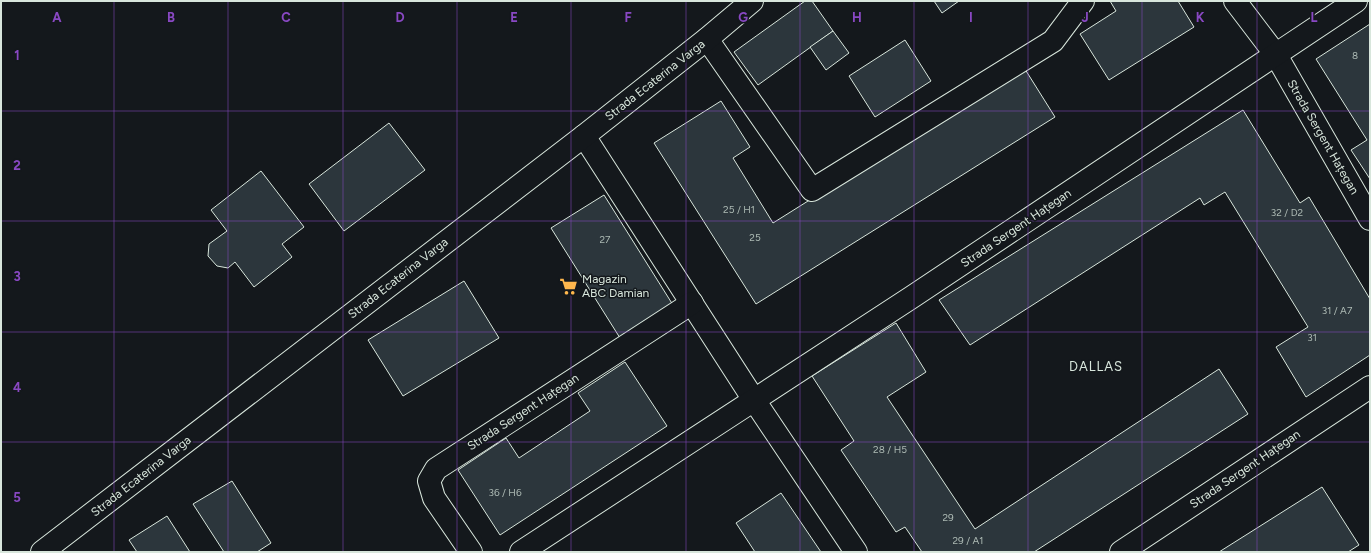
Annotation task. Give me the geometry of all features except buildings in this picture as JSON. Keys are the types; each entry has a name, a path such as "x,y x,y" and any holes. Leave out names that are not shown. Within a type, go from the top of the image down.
{"street":[{"name":"Strada Ecaterina Varga","path":"42,552 584,136 707,39 752,1"},
{"path":"707,39 812,190 1053,41 1083,1"},
{"name":"Strada Sergent Hațegan","path":"1235,1 1276,55 1370,219"},
{"name":"Strada Sergent Hațegan","path":"520,552 918,293 1356,1"},
{"path":"584,136 754,400 856,552"},
{"name":"Strada Sergent Hațegan","path":"471,552 434,498 429,481 436,469 692,303"},
{"name":"Strada Sergent Hațegan","path":"1121,552 1370,387"}],"place":[{"name":"Magazin ABC Damian","path":"569,286"}],"district":[{"name":"DALLAS","path":"1096,366"}]}
